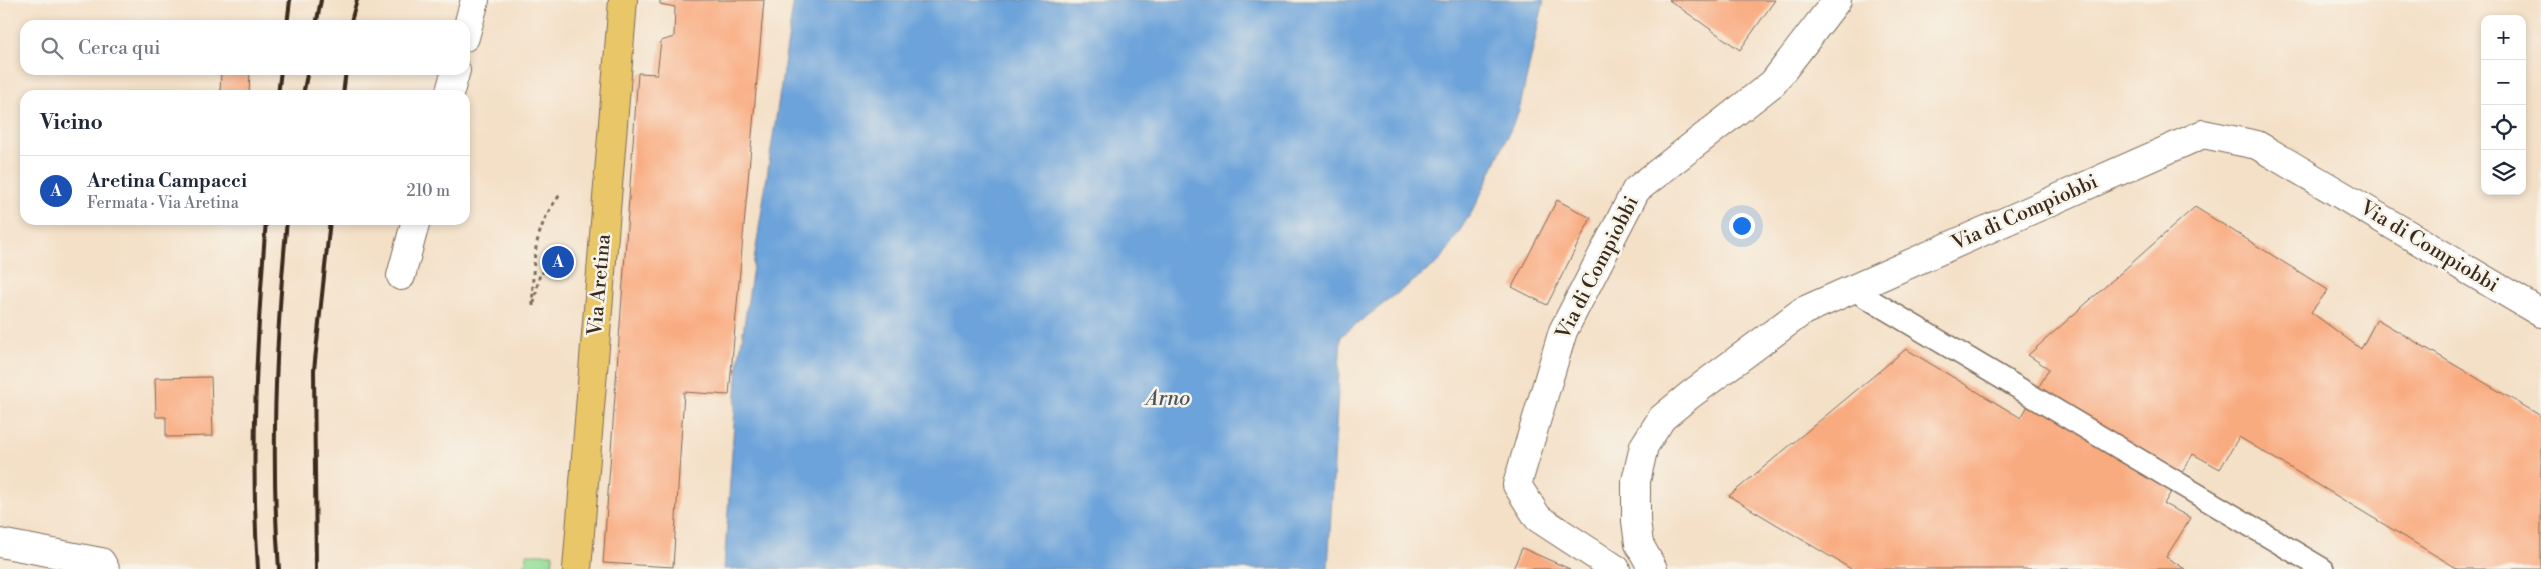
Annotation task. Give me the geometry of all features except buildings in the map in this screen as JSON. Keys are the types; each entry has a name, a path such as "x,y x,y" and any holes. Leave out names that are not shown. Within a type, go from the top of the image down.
{"main road":[{"name":"Via Aretina","path":"577,569 623,0"}],"street":[{"path":"470,20 475,0"},
{"name":"Via di Compiobbi","path":"1616,569 1538,518 1517,485 1564,331 1636,190 1773,83 1837,0"},
{"path":"450,90 455,75"},
{"name":"Via di Compiobbi","path":"1653,569 1639,544 1636,521 1636,481 1644,446 1662,418 1803,311 2203,134 2257,145 2541,313"},
{"path":"401,276 415,225"},
{"path":"0,543 101,562 105,569"}],"lane":[{"path":"1852,289 2323,569"}],"path":[{"path":"558,268 540,273 533,306 532,278 536,244 546,212 560,195"}],"green space":[{"path":"527,554 553,554 552,569 524,569"}],"water":[{"name":"Arno","path":"794,0 1544,0 1519,111 1475,207 1440,261 1341,336 1328,569 724,569 738,365"}],"railway":[{"path":"288,20 290,0"},
{"path":"317,20 321,0"},
{"path":"351,20 357,0"},
{"path":"279,90 280,75"},
{"path":"304,90 307,75"},
{"path":"344,90 345,75"},
{"path":"258,569 255,438 260,307 266,225"},
{"path":"279,569 276,525 275,438 277,350 287,225"},
{"path":"316,569 314,370 329,225"}],"place":[{"name":"Aretina Campacci","path":"558,262"}]}
